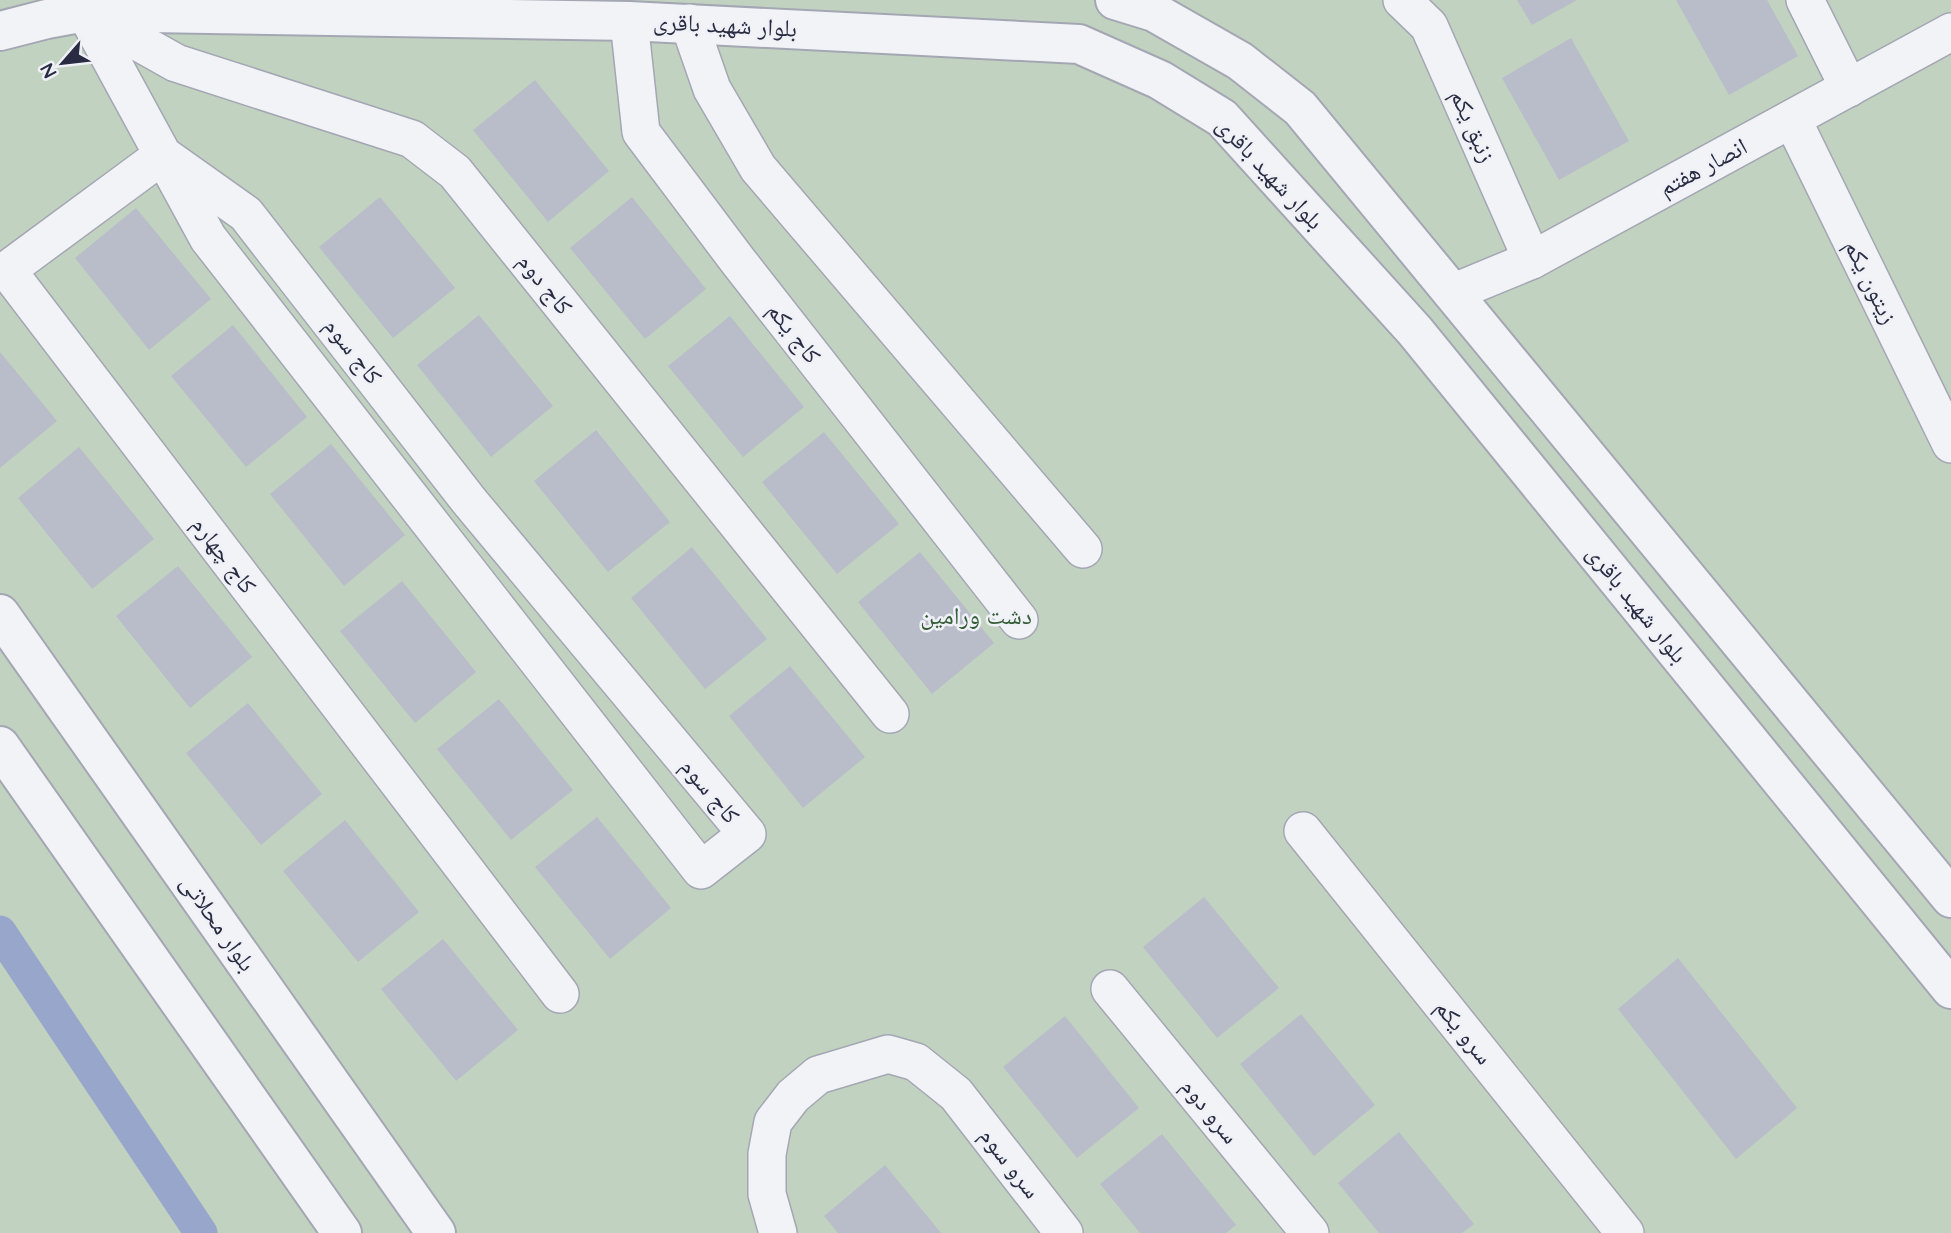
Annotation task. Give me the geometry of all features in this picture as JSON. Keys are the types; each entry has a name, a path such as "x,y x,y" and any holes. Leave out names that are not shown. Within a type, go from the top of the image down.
{"street":[{"path":"1115,0 1154,12 1240,61 1300,108 1951,898"},
{"name":"زنبق یکم","path":"1402,0 1429,26 1532,260"},
{"path":"1805,0 1849,88"},
{"name":"بلوار شهید باقری","path":"0,31 85,12 630,10 690,23 1079,44 1160,80 1222,118 1415,331 1951,989"},
{"name":"کاج یکم","path":"630,10 641,132 738,261 1019,620"},
{"name":"کاج سوم","path":"85,12 163,155 208,237 701,870 747,834 470,502 247,214 163,155"},
{"name":"کاج دوم","path":"85,12 176,63 412,139 455,172 890,714"},
{"path":"690,23 712,89 758,168 1083,549"},
{"name":"انصار هفتم","path":"1452,293 1532,260 1951,32"},
{"name":"زیتون یکم","path":"1791,119 1951,444"},
{"name":"کاج چهارم","path":"163,155 7,270 560,994"},
{"name":"بلوار محلاتی","path":"0,614 436,1233"},
{"path":"0,746 342,1233"},
{"name":"سرو یکم","path":"1303,831 1625,1233"},
{"name":"سرو دوم","path":"1110,989 1310,1233"},
{"name":"سرو سوم","path":"778,1233 767,1194 767,1154 773,1122 793,1096 818,1075 888,1054 916,1062 956,1094 1064,1233"}],"green space":[{"name":"دشت ورامین","path":"0,0 1951,0 1951,1233 0,1233"}],"building":[{"path":"1517,0 1577,0 1532,25"},
{"path":"1676,0 1767,0 1798,56 1729,95"},
{"path":"1571,38 1629,141 1559,180 1502,78"},
{"path":"535,80 609,171 548,222 473,130"},
{"path":"380,197 455,288 393,338 319,247"},
{"path":"632,197 706,289 645,339 570,248"},
{"path":"136,208 211,299 149,350 75,258"},
{"path":"479,315 553,406 491,457 417,365"},
{"path":"730,316 804,407 743,457 668,366"},
{"path":"233,325 307,417 246,467 171,376"},
{"path":"0,352 57,421 0,468"},
{"path":"596,430 670,522 608,572 534,481"},
{"path":"824,432 899,524 837,574 762,482"},
{"path":"331,444 405,535 344,586 270,494"},
{"path":"79,447 154,539 92,589 18,498"},
{"path":"692,547 767,639 705,689 631,598"},
{"path":"920,552 994,643 932,694 858,602"},
{"path":"178,566 252,657 190,708 116,616"},
{"path":"402,581 476,672 415,723 340,631"},
{"path":"790,666 865,757 803,808 729,716"},
{"path":"499,699 573,790 511,840 437,749"},
{"path":"248,703 322,794 261,845 186,753"},
{"path":"597,817 671,908 610,959 535,867"},
{"path":"345,820 419,912 358,962 283,871"},
{"path":"1204,897 1279,988 1217,1038 1143,947"},
{"path":"443,939 518,1030 456,1081 381,989"},
{"path":"1678,958 1797,1108 1736,1159 1618,1009"},
{"path":"1301,1014 1375,1105 1314,1156 1240,1064"},
{"path":"1065,1016 1139,1108 1077,1158 1003,1067"},
{"path":"1399,1132 1474,1224 1462,1233 1379,1233 1338,1183"},
{"path":"1162,1134 1236,1225 1226,1233 1140,1233 1100,1184"},
{"path":"885,1165 941,1233 838,1233 824,1216"}],"waterway":[{"path":"0,932 201,1233"}]}
